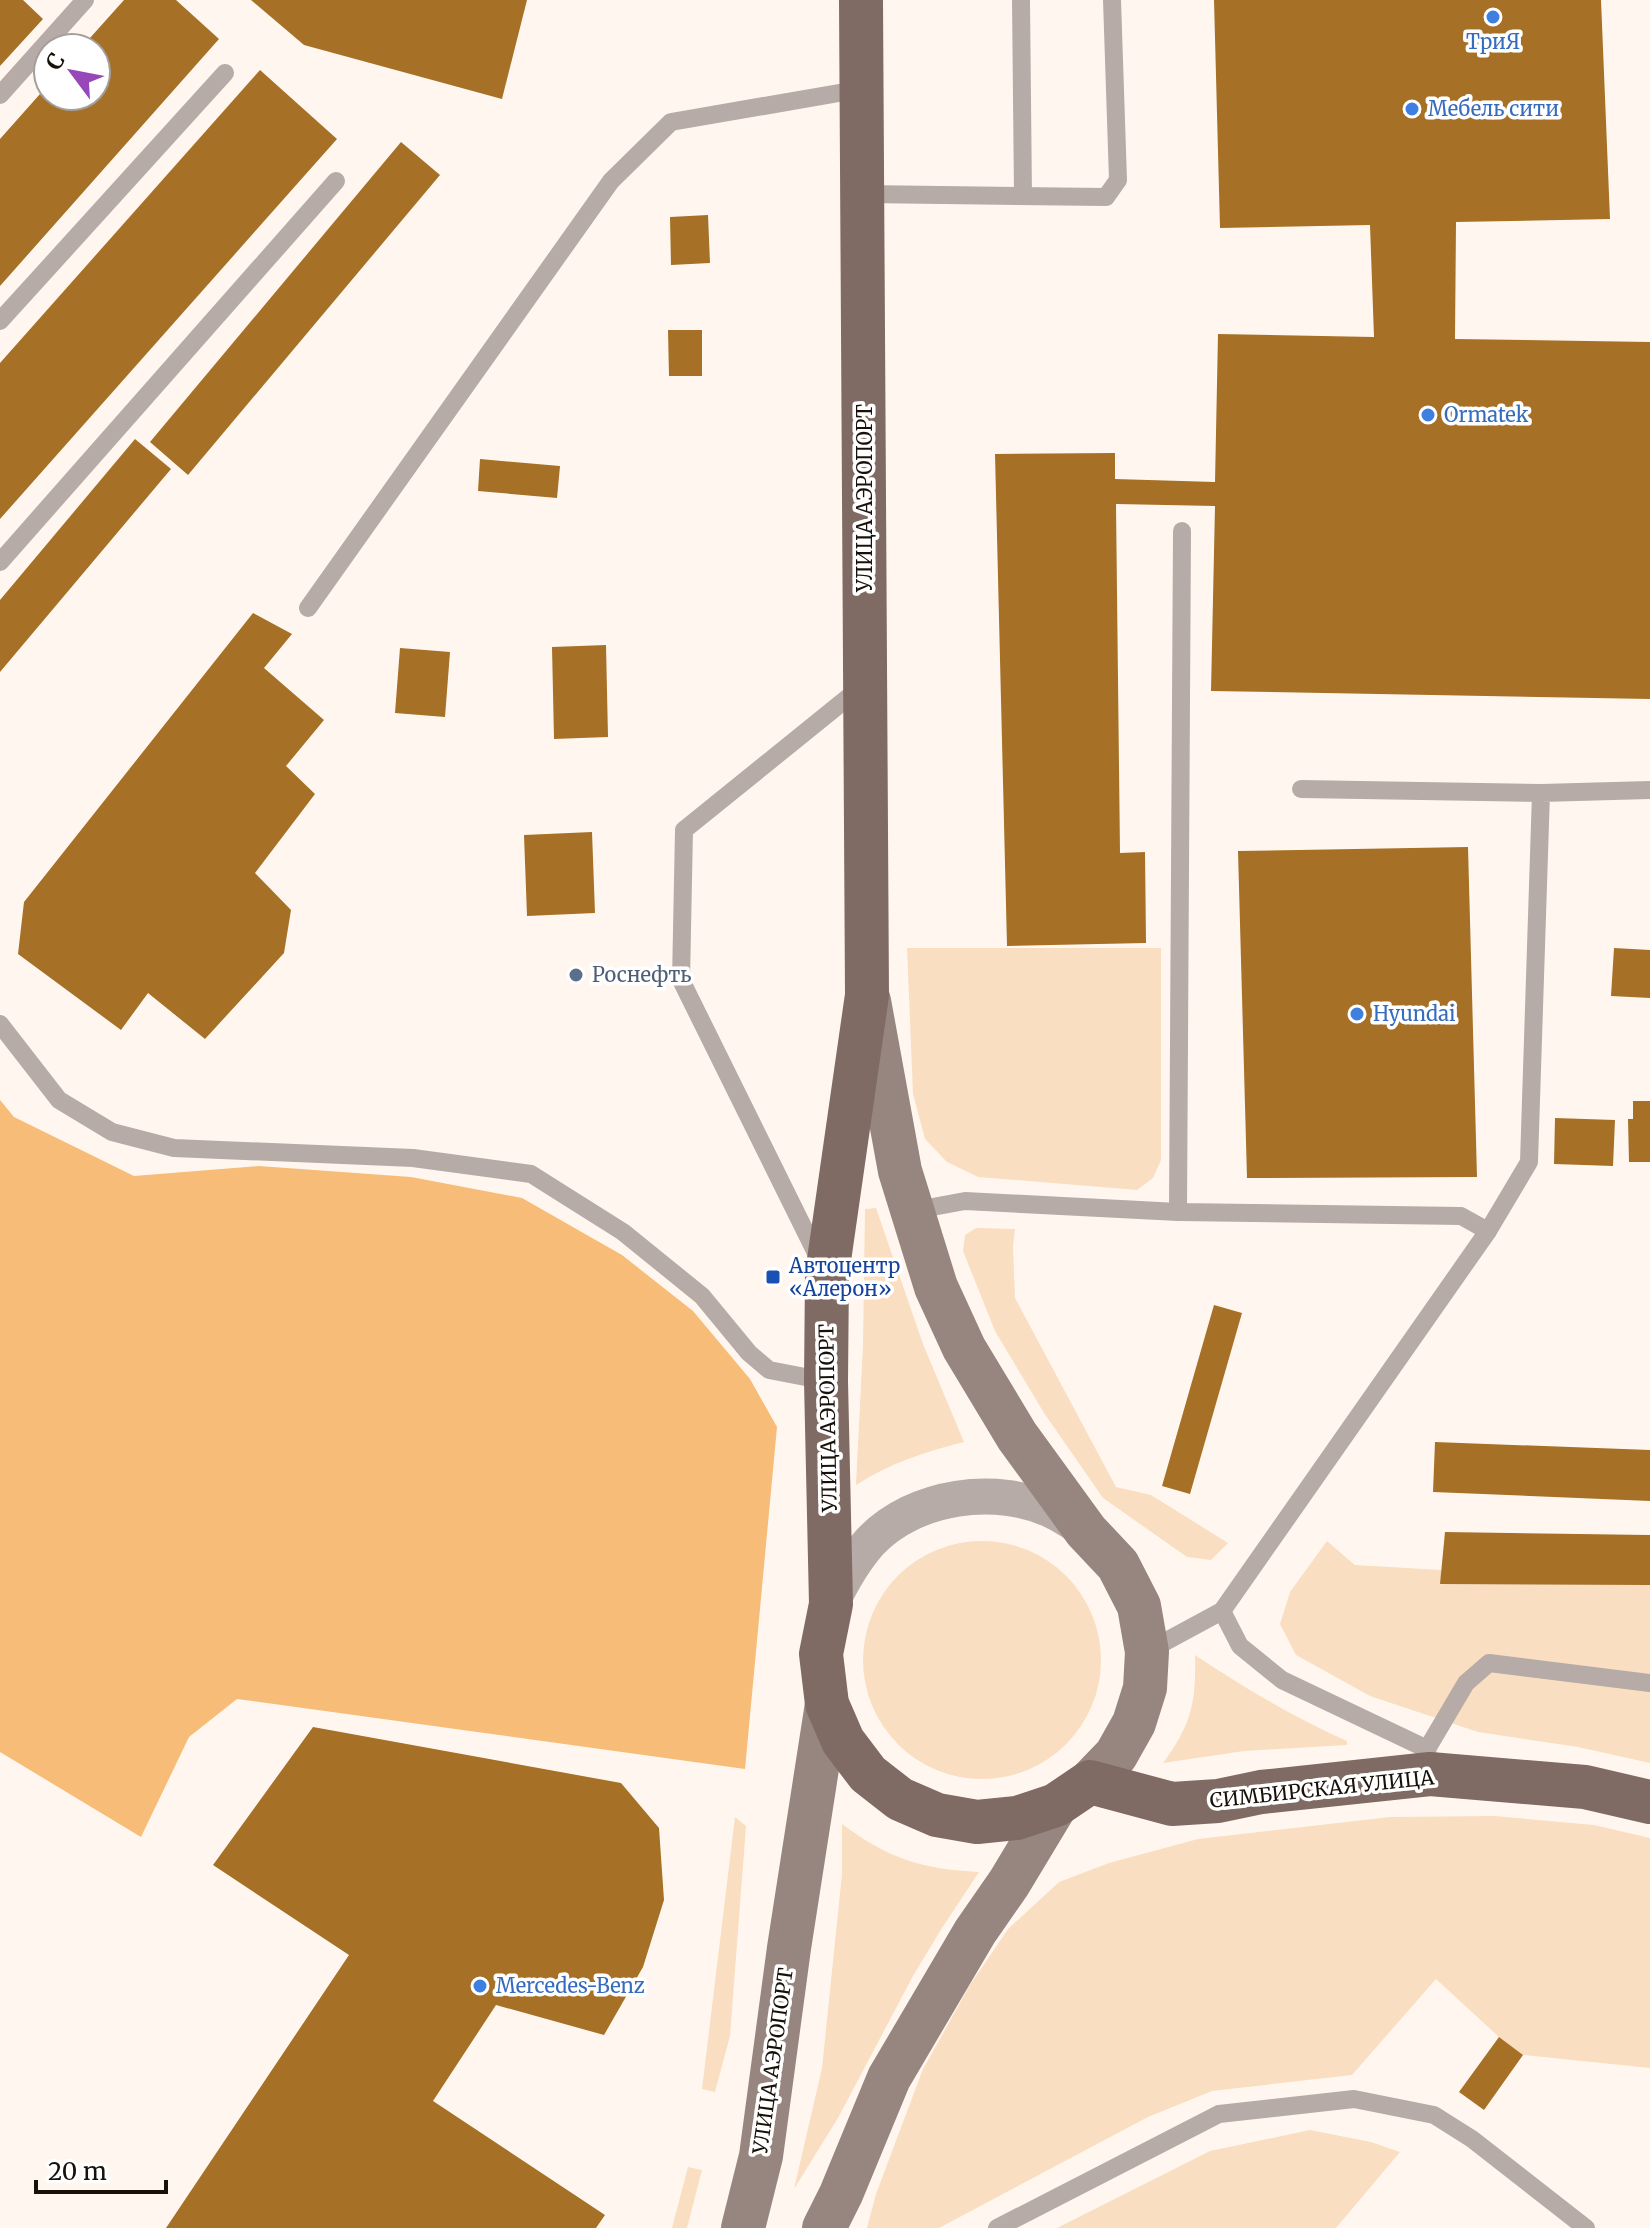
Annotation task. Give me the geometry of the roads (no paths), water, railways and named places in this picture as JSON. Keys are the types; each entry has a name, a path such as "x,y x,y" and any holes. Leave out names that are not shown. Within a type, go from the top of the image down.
{"main road":[{"name":"УЛИЦА АЭРОПОРТ","path":"743,2228 761,2156 827,1704 821,1654 831,1604 827,1274 867,995 861,0"},
{"name":"УЛИЦА АЭРОПОРТ","path":"824,2228 889,2078 968,1943 1073,1794 1116,1755 1134,1723 1145,1688 1147,1652 1139,1606 1118,1565 1086,1531 1017,1436 964,1348 936,1287 900,1171 867,995"},
{"name":"УЛИЦА АЭРОПОРТ","path":"827,1704 843,1741 868,1774 900,1799 937,1815 977,1822 1017,1818 1073,1794"},
{"name":"СИМБИРСКАЯ УЛИЦА","path":"1073,1794 1172,1804 1218,1801 1429,1762 1585,1787 1650,1802"}],"street":[{"name":"УЛИЦА АЭРОПОРТ","path":"831,1604 848,1569 873,1539 904,1517 940,1502 978,1495 1016,1499 1054,1511 1086,1531"}],"lane":[{"path":"0,95 85,0"},
{"path":"1021,0 1023,196"},
{"path":"864,194 1106,197 1118,180 1112,0"},
{"path":"0,321 225,73"},
{"path":"308,608 611,181 671,122 862,89"},
{"path":"0,562 336,181"},
{"path":"1178,1212 1182,531"},
{"path":"827,1274 681,980 684,830 866,683"},
{"path":"1301,789 1541,793 1650,790"},
{"path":"1147,1652 1222,1611 1488,1231 1529,1162 1541,793"},
{"path":"0,1024 59,1100 112,1132 174,1148 413,1158 531,1174 623,1232 702,1296 749,1353 769,1370 826,1381"},
{"path":"911,1211 965,1201 1178,1212 1461,1216 1488,1231"},
{"path":"1222,1611 1240,1646 1282,1680 1429,1762 1466,1683 1489,1663 1650,1683"},
{"path":"997,2228 1219,2114 1354,2099 1434,2115 1472,2139 1586,2228"}],"place":[{"name":"ТриЯ","path":"1493,17"},
{"name":"Мебель сити","path":"1412,109"},
{"name":"Ormatek","path":"1428,415"},
{"name":"Роснефть","path":"576,975"},
{"name":"Hyundai","path":"1357,1014"},
{"name":"Автоцентр «Алерон»","path":"773,1277"},
{"name":"Mercedes-Benz","path":"480,1986"}]}
